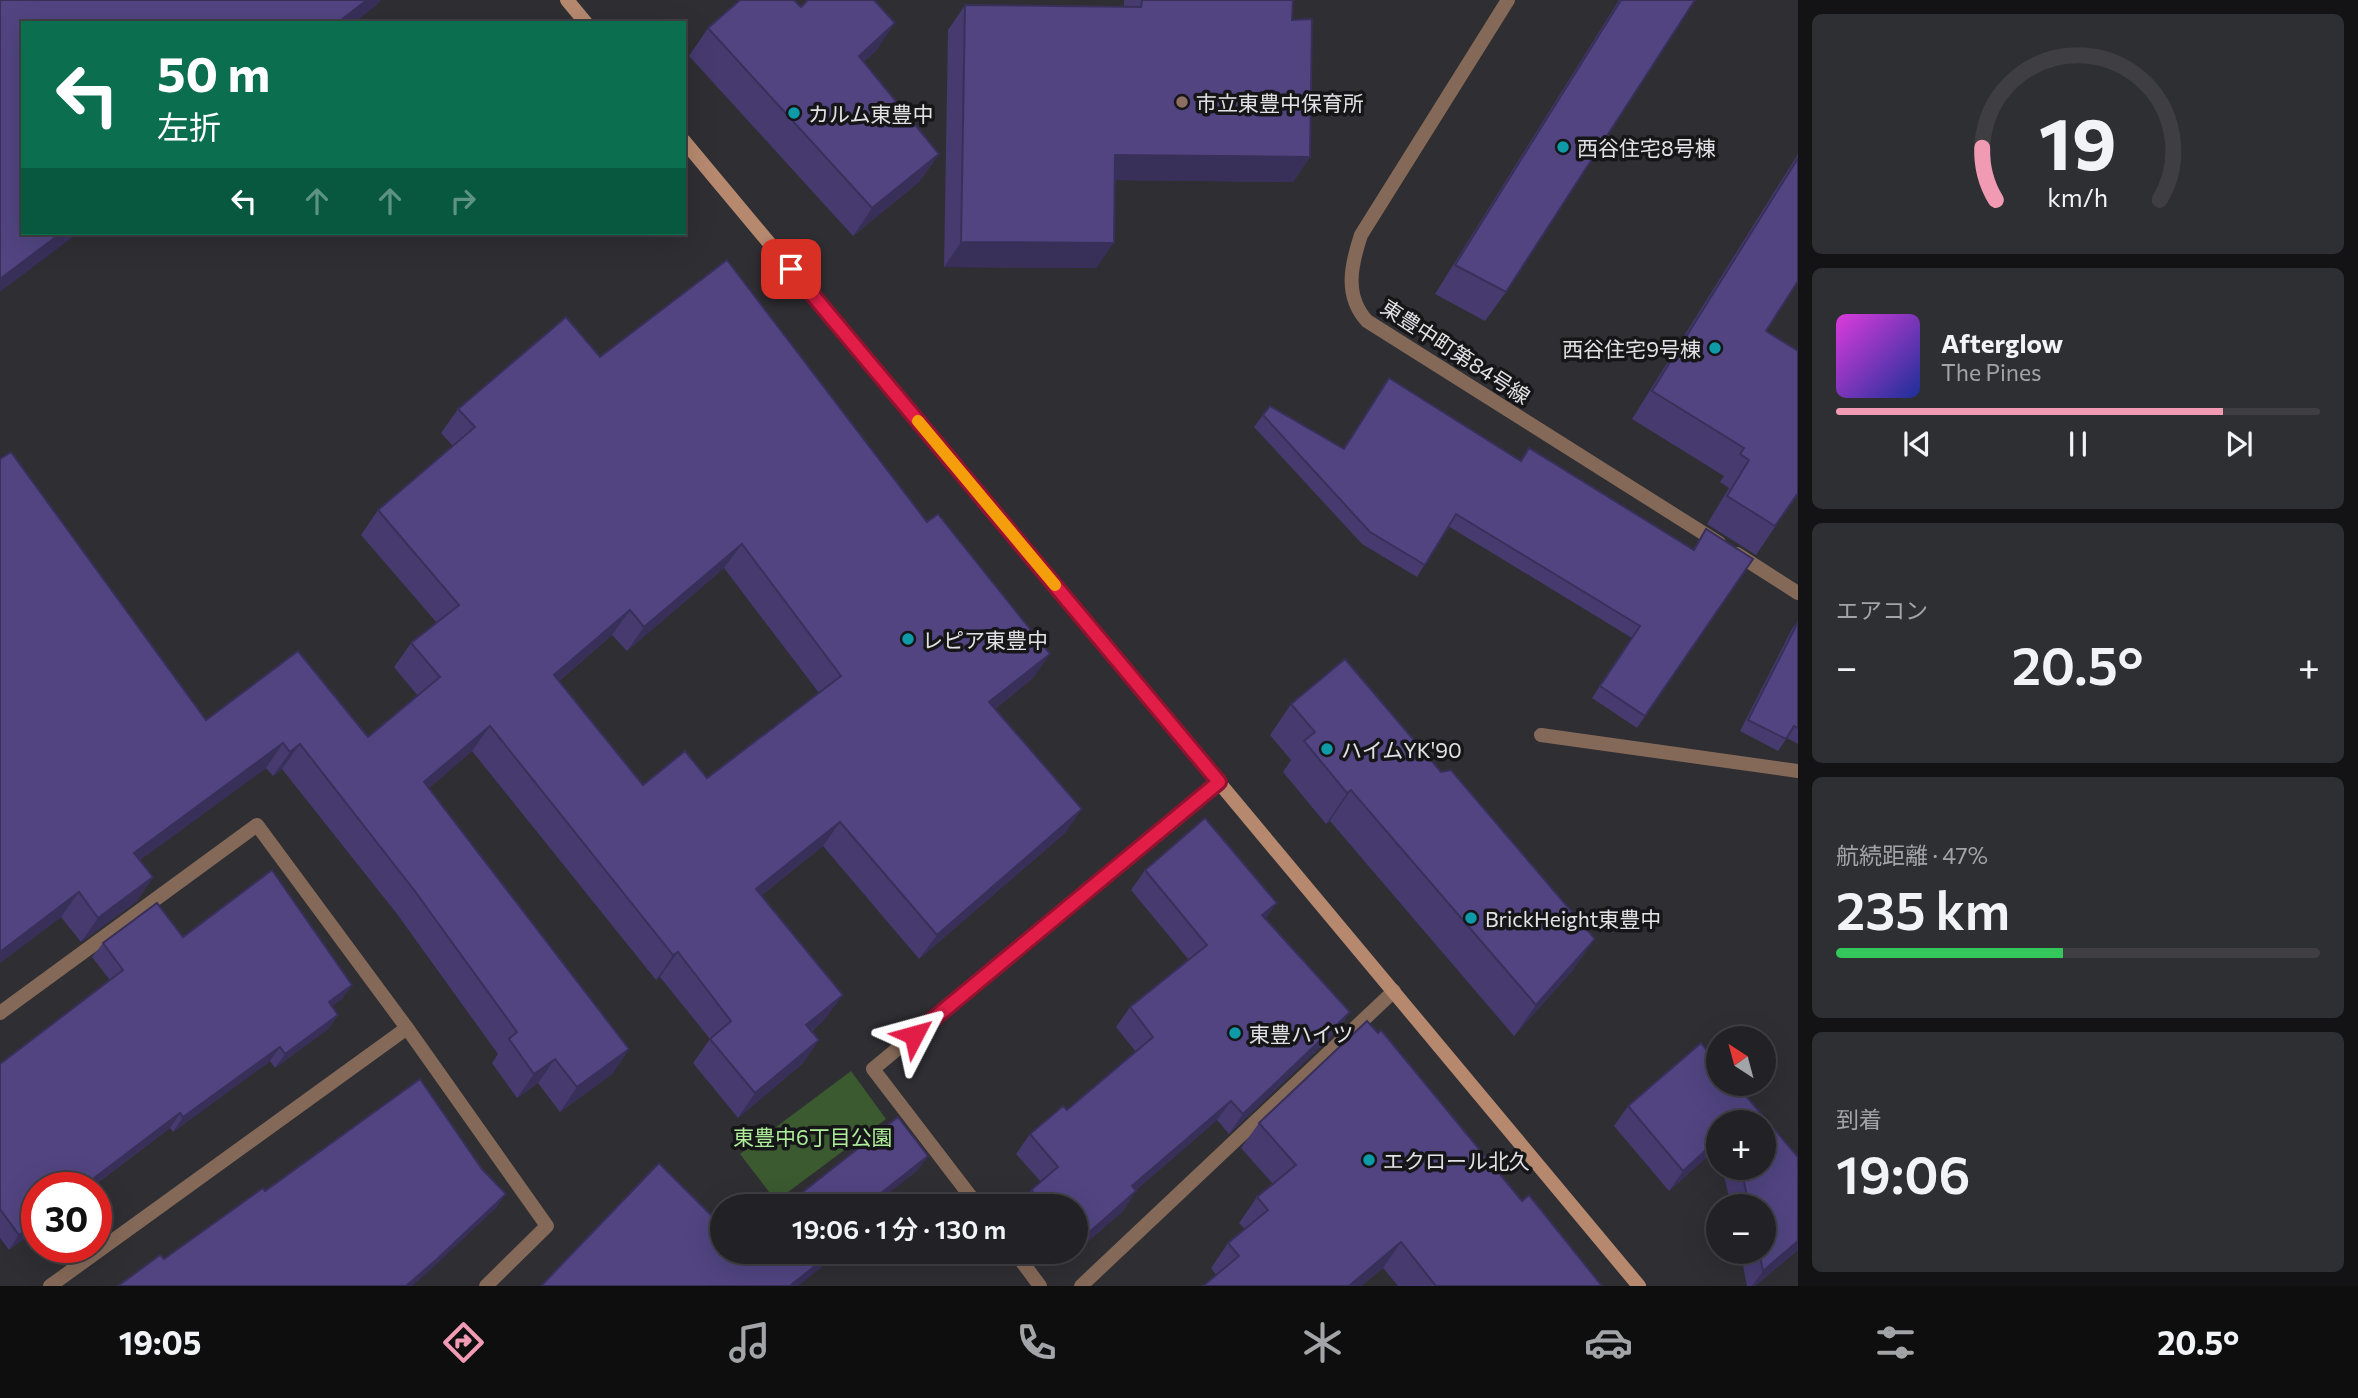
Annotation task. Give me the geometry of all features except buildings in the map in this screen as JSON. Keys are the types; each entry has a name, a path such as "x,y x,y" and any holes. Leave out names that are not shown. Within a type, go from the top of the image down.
{"street":[{"name":"東豊中町第84号線","path":"1508,0 1361,235 1351,277 1352,297 1357,311 1367,321 1798,593"},
{"path":"571,1 585,21"},
{"path":"686,143 1639,1286"},
{"path":"1541,735 1798,771"},
{"path":"969,1194 873,1069 1219,782"},
{"path":"0,1013 257,825 407,1028 547,1226 486,1286"},
{"path":"1081,1286 1394,991"},
{"path":"50,1286 407,1028"},
{"path":"1024,1264 1040,1286"}],"green space":[{"name":"東豊中6丁目公園","path":"851,1071 886,1119 785,1194 771,1194 740,1154"}],"slow traffic":[{"path":"918,421 1055,585"}],"place":[{"name":"市立東豊中保育所","path":"1182,102"},
{"name":"カルム東豊中","path":"794,113"},
{"name":"西谷住宅8号棟","path":"1563,147"},
{"name":"西谷住宅9号棟","path":"1715,348"},
{"name":"レピア東豊中","path":"908,639"},
{"name":"ハイムYK'90","path":"1327,749"},
{"name":"BrickHeight東豊中","path":"1471,918"},
{"name":"東豊ハイツ","path":"1235,1033"},
{"name":"エクロール北久","path":"1369,1160"}],"route":[{"path":"791,269 1219,782 914,1035"}]}
